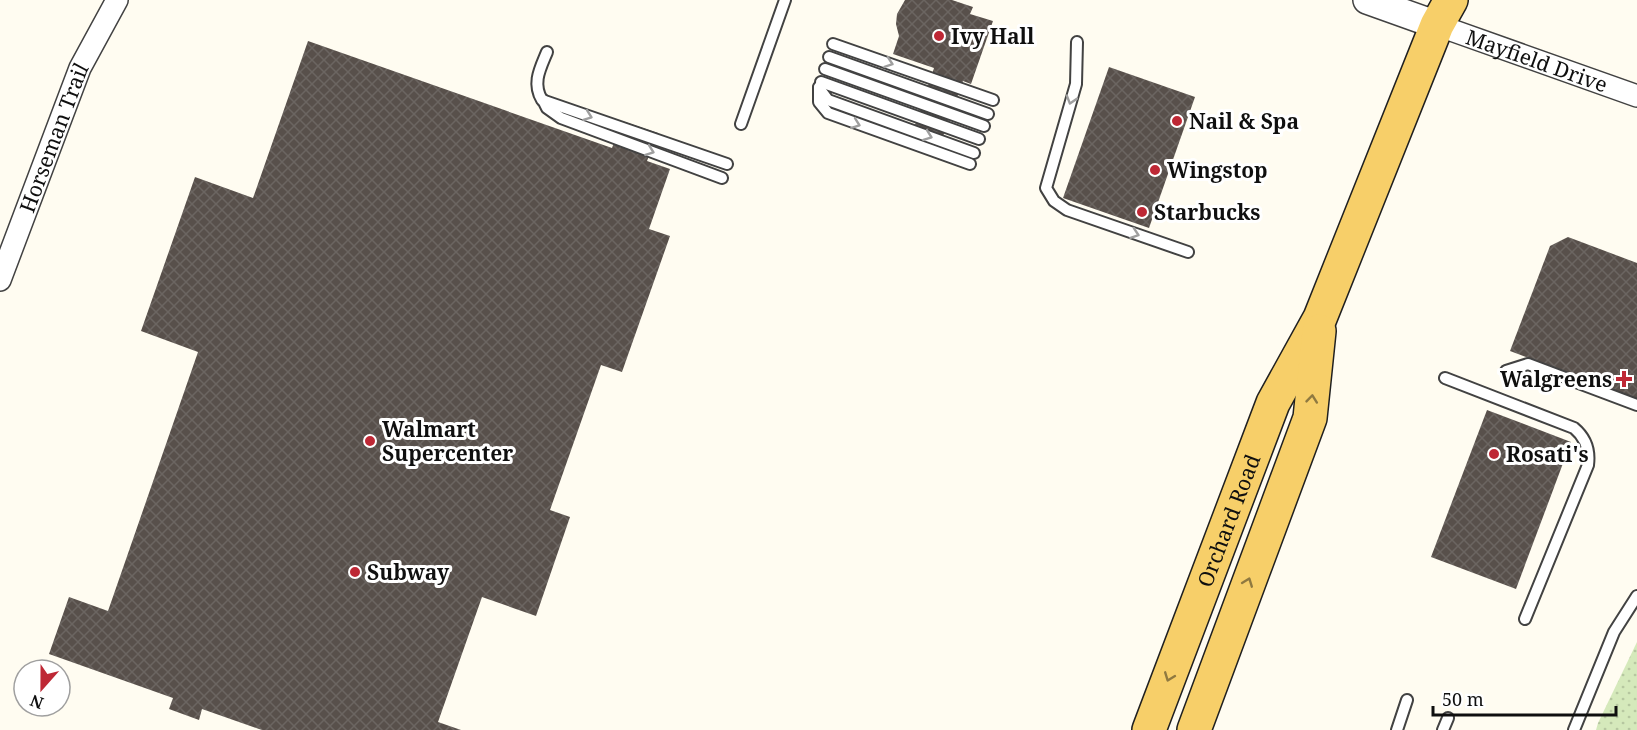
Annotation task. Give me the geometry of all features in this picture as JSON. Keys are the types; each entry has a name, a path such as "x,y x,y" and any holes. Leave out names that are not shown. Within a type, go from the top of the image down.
{"main road":[{"name":"Orchard Road","path":"1149,730 1273,403 1320,318 1444,12"},
{"name":"Orchard Road","path":"1194,730 1310,418 1320,318"}],"street":[{"name":"Horseman Trail","path":"0,280 9,228 80,68 117,0"},
{"path":"1367,0 1444,12"},
{"name":"Mayfield Drive","path":"1444,12 1637,96"}],"lane":[{"path":"741,124 785,0"},
{"path":"1077,42 1076,84 1046,188 1054,201 1067,210 1188,252"},
{"path":"833,44 993,100"},
{"path":"547,52 537,80 537,91 547,108 561,118 722,177"},
{"path":"829,57 988,114"},
{"path":"825,69 984,126"},
{"path":"820,85 979,139"},
{"path":"820,85 828,100 974,153"},
{"path":"820,85 819,102 828,113 970,164"},
{"path":"543,100 727,165"},
{"path":"1506,371 1528,364 1637,405"},
{"path":"1445,378 1574,428 1587,444 1588,465 1525,619"},
{"path":"1574,730 1614,632 1637,596"},
{"path":"1397,730 1407,700"},
{"path":"1443,730 1448,718"}],"green space":[{"path":"1637,642 1637,730 1596,730 1598,723"}],"building":[{"path":"905,0 952,0 973,7 970,14 993,21 971,84 963,81 942,139 914,128 934,68 893,54 899,36 896,24 897,14"},
{"name":"Walmart Supercenter","path":"308,41 612,148 622,121 658,133 647,161 670,169 649,229 670,236 622,372 601,365 550,510 570,517 536,616 482,597 438,722 461,730 262,730 202,709 199,720 169,709 173,698 72,662 72,658 60,658 49,654 69,597 108,611 198,352 141,331 195,177 253,198"},
{"path":"1109,67 1195,97 1149,228 1063,198"},
{"name":"Walgreens","path":"1568,237 1637,263 1637,399 1510,351 1550,246"},
{"path":"1487,410 1571,442 1516,589 1431,557"}],"place":[{"name":"Ivy Hall","path":"939,36"},
{"name":"Nail & Spa","path":"1177,121"},
{"name":"Wingstop","path":"1155,170"},
{"name":"Starbucks","path":"1142,212"},
{"name":"Walgreens","path":"1624,379"},
{"name":"Walmart Supercenter","path":"370,441"},
{"name":"Rosati's","path":"1494,454"},
{"name":"Subway","path":"355,572"}]}
